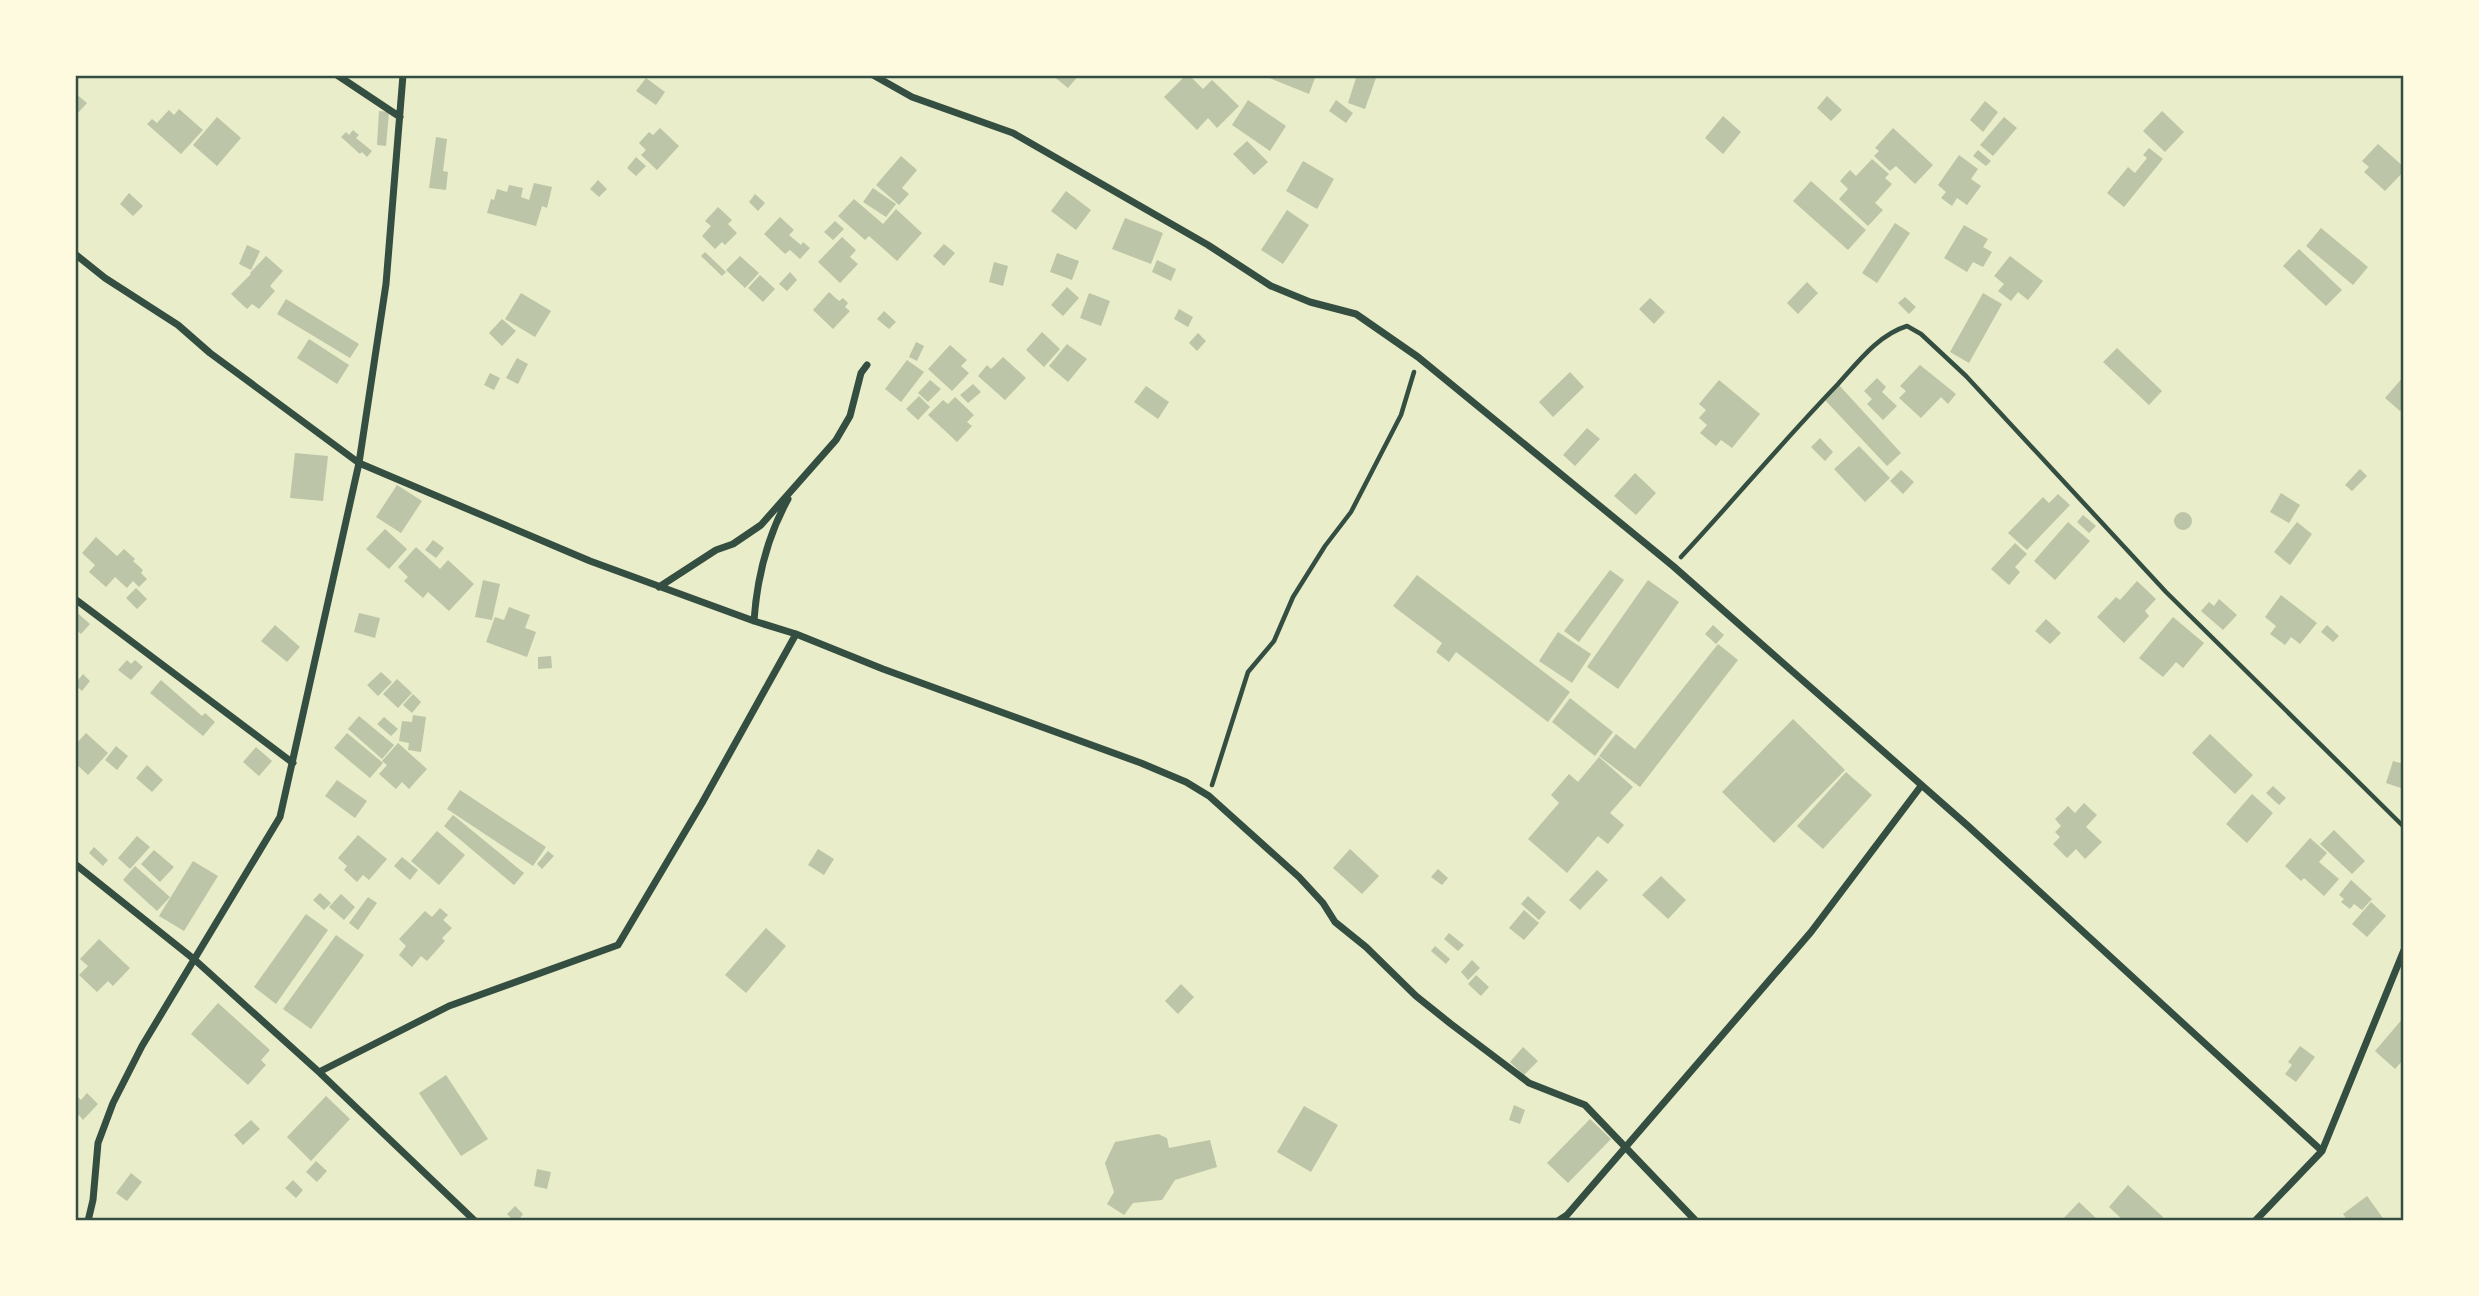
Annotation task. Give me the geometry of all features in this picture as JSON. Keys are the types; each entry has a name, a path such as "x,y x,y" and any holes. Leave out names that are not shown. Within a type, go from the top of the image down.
{"street":[{"path":"337,75 400,117"},
{"path":"88,1221 93,1200 98,1143 113,1103 142,1046 280,817 359,463 386,284 403,75"},
{"path":"873,75 912,97 1013,133 1208,246 1271,286 1310,302 1356,314 1418,357 1673,566 1968,826 2322,1152"},
{"path":"75,254 105,278 178,325 210,353 359,463 590,561 796,634 1186,782 1209,796 1299,877 1335,922 1366,947 1416,996 1529,1083 1585,1104 1696,1221"},
{"path":"659,587 761,525 836,440 850,416 861,373 867,365"},
{"path":"754,621 756,587 771,531 794,487"},
{"path":"75,599 293,764"},
{"path":"319,1072 449,1006 618,945 702,803 796,634"},
{"path":"1558,1221 1567,1215 1811,932 1921,786"},
{"path":"75,864 195,960 319,1072 475,1221"},
{"path":"2255,1221 2322,1152 2404,950"}],"path":[{"path":"1673,566 1807,415 1870,350 1893,330 1907,326 1922,334 1966,376 2166,592 2404,827"},
{"path":"1209,796 1248,672 1274,641 1293,597 1325,546 1351,512 1401,415 1418,357"}],"building":[{"path":"1052,75 1079,75 1068,88"},
{"path":"1186,75 1203,89 1212,80 1239,106 1217,128 1208,118 1197,130 1164,97"},
{"path":"1262,75 1316,75 1309,94"},
{"path":"1357,75 1377,75 1365,109 1348,103"},
{"path":"646,78 665,92 656,105 636,91"},
{"path":"75,93 87,103 77,114 75,112"},
{"path":"1827,96 1842,110 1831,121 1817,108"},
{"path":"1248,100 1286,126 1270,151 1232,125"},
{"path":"1336,100 1353,113 1346,123 1329,111"},
{"path":"1985,101 1998,112 1983,132 1970,120"},
{"path":"179,109 203,130 181,154 147,124 152,119 157,123 169,110 174,115"},
{"path":"379,111 389,112 386,146 377,145"},
{"path":"2162,111 2184,132 2165,152 2143,131"},
{"path":"1723,116 1741,132 1723,154 1705,138"},
{"path":"217,117 241,138 217,166 193,145"},
{"path":"2004,117 2017,128 1993,156 1980,145"},
{"path":"660,128 679,146 657,170 641,155 646,150 639,143 649,132 653,135"},
{"path":"1893,128 1933,165 1915,184 1896,166 1890,171 1874,156 1879,151 1875,148"},
{"path":"353,130 359,135 356,138 372,151 367,157 341,137 346,132 349,135"},
{"path":"436,137 447,139 443,171 448,172 446,190 429,188"},
{"path":"1247,141 1268,162 1254,175 1233,154"},
{"path":"2378,144 2404,167 2404,171 2385,191 2364,172 2369,167 2362,161"},
{"path":"2149,148 2163,159 2124,207 2107,193 2128,167 2135,173 2147,158 2143,155"},
{"path":"1978,150 1991,161 1986,166 1973,156"},
{"path":"1959,155 1978,169 1971,179 1981,186 1967,205 1957,198 1952,206 1941,198 1946,192 1938,185"},
{"path":"901,156 917,170 902,188 909,194 899,205 876,185"},
{"path":"636,157 646,166 636,176 627,168"},
{"path":"1872,159 1889,174 1885,178 1892,184 1875,203 1883,210 1868,226 1839,199 1848,189 1840,181 1850,170 1856,176"},
{"path":"1303,161 1334,179 1317,209 1286,191"},
{"path":"598,180 607,189 599,197 590,189"},
{"path":"1811,181 1866,230 1848,250 1793,201"},
{"path":"534,183 552,187 547,208 542,206 536,226 487,213 497,189 507,192 509,185 523,188 521,197 529,200"},
{"path":"873,188 896,204 886,217 863,202"},
{"path":"1066,191 1091,210 1076,230 1051,211"},
{"path":"129,193 143,206 133,216 120,204"},
{"path":"755,194 765,203 758,211 749,202"},
{"path":"854,199 883,224 896,209 922,233 897,261 869,236 865,240 838,216"},
{"path":"718,207 732,220 728,224 737,233 725,245 722,242 715,249 702,236 711,226 705,221"},
{"path":"1287,210 1309,225 1283,264 1261,250"},
{"path":"780,217 794,230 789,235 801,245 803,242 810,248 800,259 790,250 785,254 764,234"},
{"path":"1125,218 1163,233 1151,264 1112,249"},
{"path":"835,221 844,229 833,240 824,232"},
{"path":"1895,223 1910,233 1877,283 1862,273"},
{"path":"1964,225 1988,239 1983,247 1992,252 1983,267 1973,262 1967,272 1944,258"},
{"path":"2321,228 2368,267 2353,285 2306,246"},
{"path":"842,237 856,250 850,257 858,264 840,283 818,262"},
{"path":"944,244 955,253 944,266 933,256"},
{"path":"247,245 260,251 251,270 239,264"},
{"path":"2299,249 2342,290 2326,306 2283,266"},
{"path":"705,252 726,272 722,276 701,256"},
{"path":"1057,253 1079,261 1072,280 1050,272"},
{"path":"266,256 283,271 270,286 275,291 259,309 252,304 247,309 231,294"},
{"path":"740,256 759,273 745,288 726,270"},
{"path":"2010,256 2043,281 2028,300 2018,292 2011,301 1998,291 2004,284 1994,276"},
{"path":"1157,260 1176,269 1171,281 1152,272"},
{"path":"994,262 1008,266 1003,286 989,282"},
{"path":"790,272 797,280 787,291 779,284"},
{"path":"760,275 775,289 763,302 748,288"},
{"path":"1807,282 1818,293 1798,314 1787,303"},
{"path":"1067,287 1079,298 1063,316 1051,305"},
{"path":"829,292 839,301 843,298 848,303 845,307 850,311 833,329 813,310"},
{"path":"521,293 551,311 535,337 505,319"},
{"path":"1089,293 1110,301 1101,326 1080,318"},
{"path":"1983,293 2002,304 1969,363 1950,352"},
{"path":"1905,297 1916,307 1909,314 1898,303"},
{"path":"1650,298 1665,312 1654,324 1639,309"},
{"path":"286,299 359,344 350,358 277,314"},
{"path":"1179,309 1193,317 1188,327 1174,319"},
{"path":"884,311 896,322 889,329 877,319"},
{"path":"502,319 516,331 502,346 489,333"},
{"path":"1042,332 1060,349 1044,367 1026,350"},
{"path":"1198,333 1206,341 1197,351 1189,343"},
{"path":"309,339 349,365 337,384 297,358"},
{"path":"916,342 924,346 917,361 909,357"},
{"path":"1067,344 1087,359 1068,382 1049,366"},
{"path":"950,345 967,360 961,366 969,373 952,391 928,369"},
{"path":"2117,348 2162,391 2149,405 2103,362"},
{"path":"1003,357 1026,378 1005,400 978,376 987,365 991,369"},
{"path":"517,358 528,364 518,384 506,378"},
{"path":"907,360 924,372 901,402 885,389"},
{"path":"1920,365 1956,394 1948,404 1941,397 1921,418 1899,398 1906,391 1900,386"},
{"path":"1570,372 1584,387 1553,417 1539,402"},
{"path":"490,373 500,378 494,390 484,385"},
{"path":"2404,376 2404,407 2400,411 2385,398"},
{"path":"1877,378 1886,387 1882,392 1897,406 1883,420 1867,404 1872,399 1864,391"},
{"path":"930,380 941,389 928,402 918,393"},
{"path":"1719,380 1760,414 1732,448 1721,440 1716,446 1700,433 1707,425 1699,418 1706,410 1699,404"},
{"path":"973,384 981,392 968,403 960,395"},
{"path":"1839,385 1901,453 1887,466 1824,399"},
{"path":"1146,386 1169,402 1158,419 1134,402"},
{"path":"919,396 930,407 918,420 906,409"},
{"path":"955,397 974,415 967,422 972,426 957,442 928,415 943,400 948,404"},
{"path":"1587,428 1600,439 1575,466 1563,455"},
{"path":"1820,438 1833,452 1825,461 1811,447"},
{"path":"1859,446 1890,478 1865,502 1834,469"},
{"path":"295,453 328,456 323,501 290,498"},
{"path":"2360,469 2367,476 2352,491 2345,485"},
{"path":"1901,470 1914,482 1903,494 1890,481"},
{"path":"1635,473 1656,493 1636,515 1614,496"},
{"path":"397,485 422,501 401,533 376,517"},
{"path":"2281,493 2300,505 2289,523 2270,512"},
{"path":"2058,494 2070,505 2027,550 2008,533 2043,497 2049,503"},
{"path":"2179,512 2187,512 2192,521 2190,528 2179,530 2174,525 2174,517"},
{"path":"2083,515 2096,526 2089,533 2077,522"},
{"path":"2068,522 2090,541 2055,580 2034,561"},
{"path":"2297,522 2312,534 2290,565 2274,552"},
{"path":"385,529 407,549 389,569 366,549"},
{"path":"96,537 117,556 124,549 135,559 133,561 143,570 141,573 147,579 139,587 133,581 127,588 115,577 106,587 89,572 95,565 82,553"},
{"path":"433,540 444,548 436,558 425,550"},
{"path":"2015,543 2027,554 2015,567 2020,572 2009,585 1991,569"},
{"path":"416,547 440,569 448,560 474,584 449,611 428,592 423,598 404,581 408,577 398,567"},
{"path":"1610,570 1624,580 1579,642 1564,631"},
{"path":"1417,575 1570,692 1548,722 1456,652 1449,662 1436,652 1442,643 1393,606"},
{"path":"483,580 500,584 492,620 475,617"},
{"path":"1648,580 1679,602 1618,689 1587,667"},
{"path":"2137,581 2156,599 2145,611 2149,616 2124,643 2097,617 2116,597 2120,600"},
{"path":"136,588 147,599 137,609 126,598"},
{"path":"2281,595 2317,623 2300,644 2291,637 2285,645 2270,634 2276,626 2265,617"},
{"path":"2219,599 2237,615 2223,630 2201,611 2209,602 2214,606"},
{"path":"509,607 530,615 525,628 536,632 527,657 486,642 495,617 504,620"},
{"path":"75,611 90,624 81,634 75,629"},
{"path":"359,613 380,618 375,638 354,632"},
{"path":"2173,617 2204,643 2183,668 2176,662 2163,677 2139,658"},
{"path":"2046,619 2061,633 2050,644 2035,631"},
{"path":"275,625 300,647 287,662 261,641"},
{"path":"1713,625 1724,635 1716,644 1705,634"},
{"path":"2327,625 2339,636 2333,642 2321,632"},
{"path":"1558,632 1591,654 1572,683 1539,661"},
{"path":"1718,644 1738,660 1640,787 1599,756 1616,734 1635,749"},
{"path":"551,656 552,668 538,669 538,657"},
{"path":"127,660 131,664 135,660 143,667 131,680 118,670"},
{"path":"381,672 392,682 378,696 367,685"},
{"path":"83,674 90,681 82,691 75,685 75,677 78,680"},
{"path":"397,679 412,693 398,708 383,694"},
{"path":"161,680 202,716 205,713 215,722 203,736 150,693"},
{"path":"413,694 421,702 412,713 403,705"},
{"path":"1570,698 1613,732 1595,756 1552,722"},
{"path":"413,715 426,717 421,752 408,750 409,743 399,741 402,721 412,722"},
{"path":"359,716 394,745 382,759 348,729"},
{"path":"384,717 398,729 391,736 377,724"},
{"path":"1793,719 1845,770 1774,843 1722,792"},
{"path":"86,733 108,753 88,775 75,763 75,745"},
{"path":"347,733 383,763 370,778 334,748"},
{"path":"2210,734 2253,775 2235,794 2192,753"},
{"path":"398,743 427,769 409,789 402,782 396,789 379,774 387,765 382,761"},
{"path":"116,746 128,756 117,770 105,760"},
{"path":"256,747 272,761 259,776 243,762"},
{"path":"1599,757 1633,787 1610,813 1624,825 1608,844 1598,836 1567,873 1528,839 1559,803 1551,795 1569,774 1578,782"},
{"path":"2393,761 2404,764 2404,789 2386,783"},
{"path":"147,765 163,780 152,792 136,778"},
{"path":"1846,772 1872,795 1823,849 1797,826"},
{"path":"337,780 367,801 355,818 325,796"},
{"path":"2273,786 2286,798 2279,805 2266,793"},
{"path":"460,790 546,847 533,866 447,809"},
{"path":"2252,794 2273,813 2247,843 2226,824"},
{"path":"2084,803 2097,815 2086,827 2102,842 2085,859 2076,849 2067,858 2053,844 2060,837 2055,832 2061,826 2055,819 2068,806 2075,813"},
{"path":"453,815 524,873 514,885 444,826"},
{"path":"2334,830 2365,861 2352,874 2320,844"},
{"path":"437,831 465,855 439,885 411,861"},
{"path":"358,835 387,859 369,880 363,875 357,882 344,870 347,866 338,858"},
{"path":"137,836 150,847 130,869 118,858"},
{"path":"2310,838 2327,853 2319,862 2339,879 2324,896 2304,878 2301,881 2285,866"},
{"path":"94,847 108,860 103,866 89,853"},
{"path":"818,849 834,859 824,875 808,865"},
{"path":"1350,849 1379,876 1362,894 1333,868"},
{"path":"154,850 174,867 160,882 141,864"},
{"path":"548,851 554,856 542,869 537,864"},
{"path":"402,857 418,870 410,880 394,866"},
{"path":"193,861 218,876 184,931 159,916"},
{"path":"135,866 170,897 157,911 123,880"},
{"path":"1438,869 1448,878 1442,885 1431,877"},
{"path":"1597,870 1608,880 1580,910 1569,900"},
{"path":"1661,876 1686,900 1668,919 1642,895"},
{"path":"2351,880 2372,899 2362,910 2354,904 2350,909 2341,902 2344,899 2339,895"},
{"path":"320,893 331,903 324,910 313,900"},
{"path":"341,894 355,907 344,920 329,907"},
{"path":"1528,896 1546,912 1539,920 1521,904"},
{"path":"368,897 377,903 358,930 349,923"},
{"path":"2371,902 2386,916 2367,937 2352,924"},
{"path":"440,908 448,915 443,920 452,928 442,938 445,941 427,961 421,956 412,967 399,955 406,946 399,939 425,911 432,917"},
{"path":"1524,910 1539,923 1524,940 1509,928"},
{"path":"306,914 328,930 276,1004 254,987"},
{"path":"766,928 786,946 746,993 725,975"},
{"path":"1449,933 1464,945 1458,951 1444,939"},
{"path":"336,935 364,955 311,1029 283,1009"},
{"path":"99,939 130,968 113,986 108,981 97,992 79,975 88,966 80,959"},
{"path":"1435,946 1450,959 1446,964 1431,951"},
{"path":"1472,960 1480,968 1468,980 1461,972"},
{"path":"1476,975 1489,987 1481,996 1468,984"},
{"path":"1181,984 1194,997 1178,1014 1165,1001"},
{"path":"218,1003 270,1050 261,1060 266,1065 248,1085 191,1034"},
{"path":"2404,1017 2404,1059 2395,1069 2375,1051"},
{"path":"2300,1046 2315,1057 2296,1082 2285,1074 2292,1065 2288,1062"},
{"path":"1523,1047 1538,1061 1524,1075 1510,1062"},
{"path":"446,1075 488,1139 461,1156 419,1093"},
{"path":"87,1093 98,1104 83,1120 79,1115 77,1118 75,1116 75,1094 81,1100"},
{"path":"326,1096 350,1119 311,1161 287,1137"},
{"path":"1514,1105 1525,1110 1520,1124 1509,1120"},
{"path":"1304,1106 1338,1125 1311,1172 1277,1152"},
{"path":"1590,1119 1611,1139 1568,1183 1547,1163"},
{"path":"251,1120 260,1129 243,1145 234,1135"},
{"path":"1158,1134 1167,1138 1169,1148 1210,1140 1217,1167 1175,1180 1162,1200 1133,1203 1124,1215 1107,1204 1114,1192 1105,1163 1115,1142"},
{"path":"316,1161 327,1171 317,1182 306,1172"},
{"path":"537,1169 551,1172 547,1189 534,1186"},
{"path":"131,1173 142,1182 127,1201 116,1193"},
{"path":"293,1180 303,1190 296,1198 285,1188"},
{"path":"2128,1185 2163,1217 2160,1221 2124,1221 2109,1207"},
{"path":"2367,1196 2385,1221 2348,1221 2343,1214"},
{"path":"2079,1202 2099,1221 2061,1221"},
{"path":"515,1206 523,1214 518,1221 514,1221 507,1214"}]}
